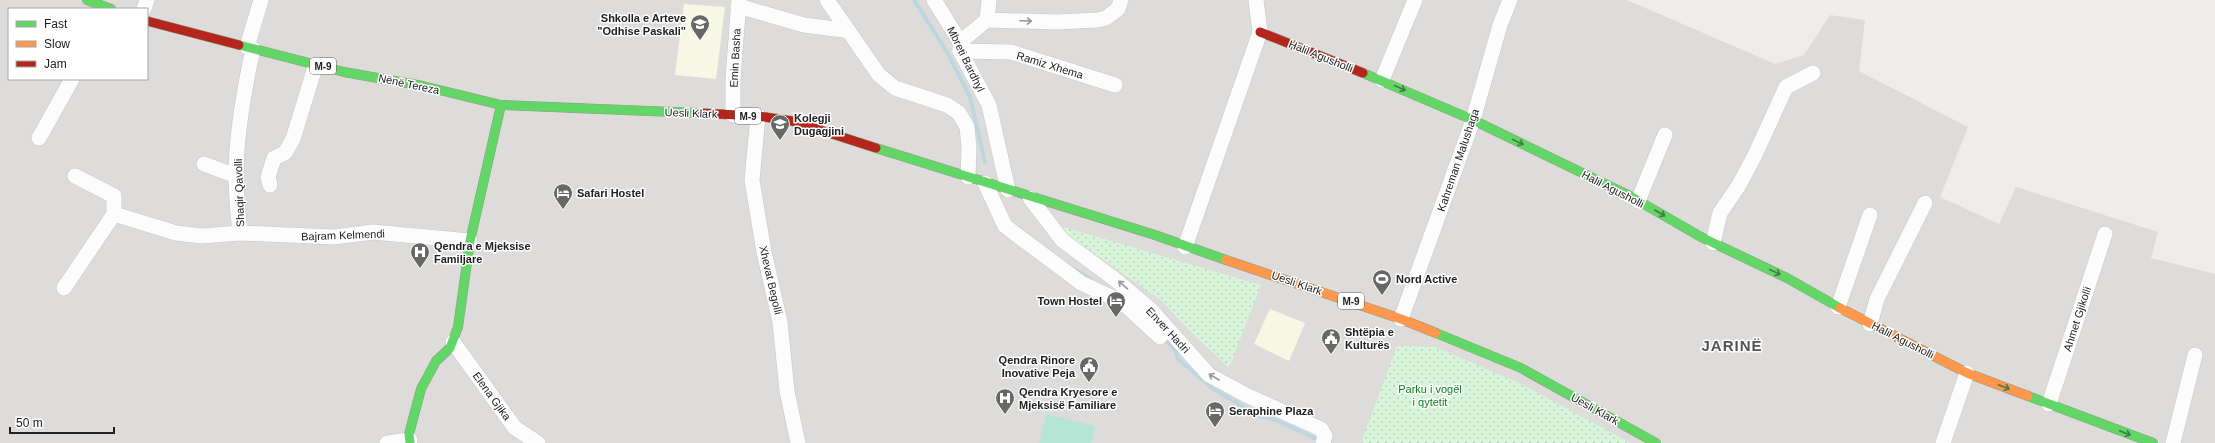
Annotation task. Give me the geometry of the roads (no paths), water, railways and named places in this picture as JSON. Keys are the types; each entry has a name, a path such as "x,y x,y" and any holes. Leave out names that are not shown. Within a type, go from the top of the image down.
{"main road":[{"path":"87,0 108,8"},
{"name":"Nënë Tereza","path":"148,21 316,64 501,105"},
{"name":"Halil Agusholli","path":"1260,32 1382,80 1473,120 1638,201 1713,242 1788,278 1870,324 1967,373"},
{"path":"410,441 421,389 436,361 450,348 458,327 470,241 501,105"},
{"name":"Uesli Klark","path":"501,105 758,116 792,121 1030,198 1155,235 1184,247 1286,279 1401,319 1521,368 1656,443"},
{"path":"1967,373 2153,443"}],"street":[{"name":"Shaqir Qavolli","path":"114,214 176,233 202,236 240,234 236,176 242,100 250,48 261,0"},
{"path":"827,0 879,75 895,88 947,105 959,113 967,127 969,147 968,177"},
{"name":"Mbreti Bardhyl","path":"934,0 960,46 989,105 1008,190"},
{"path":"960,46 987,20 989,0"},
{"path":"987,20 1057,22 1098,20 1106,18 1118,9 1121,0"},
{"path":"1184,247 1260,32 1256,0"},
{"path":"1382,80 1415,0"},
{"name":"Kahreman Malushaga","path":"1401,319 1473,120 1500,25 1510,0"},
{"path":"738,3 804,25 843,30"},
{"name":"Emin Basha","path":"733,115 733,80 738,3"},
{"name":"Ramiz Xhema","path":"960,46 1011,52 1114,85"},
{"path":"270,185 268,177 274,158 285,153 293,139 316,64"},
{"path":"1713,242 1720,213 1739,185 1754,157 1786,87 1813,73"},
{"path":"39,138 71,80"},
{"name":"Xhevat Begolli","path":"758,116 752,180 764,252 780,322 787,392 798,443"},
{"path":"1638,201 1664,135"},
{"path":"204,164 236,176"},
{"path":"64,288 114,214 114,196 75,176"},
{"name":"Enver Hadri","path":"985,183 1005,226 1081,283 1122,302 1160,337"},
{"name":"Enver Hadri","path":"1030,198 1062,240 1117,281 1151,310 1209,374 1248,396 1321,429 1324,440"},
{"path":"1870,324 1878,299 1925,203"},
{"path":"1838,307 1870,215"},
{"name":"Bajram Kelmendi","path":"240,234 334,237 373,232 470,241"},
{"name":"Ahmet Gjikolli","path":"2049,404 2105,234"},
{"name":"Elena Gjika","path":"453,342 515,428 538,443"},
{"path":"2173,443 2195,355"},
{"path":"1943,443 1967,373"},
{"path":"387,443 410,441"}],"waterway":[{"path":"914,0 947,52 970,97 985,162"},
{"path":"1072,268 1092,280"},
{"path":"1164,337 1175,350 1178,359 1213,389 1260,416 1276,420 1320,441"}],"place":[{"name":"Shkolla e Arteve \"Odhise Paskali\"","path":"700,41"},
{"name":"Kolegji Dugagjini","path":"780,141"},
{"name":"Safari Hostel","path":"563,210"},
{"name":"Qendra e Mjeksise Familjare","path":"420,269"},
{"name":"Nord Active","path":"1382,296"},
{"name":"Town Hostel","path":"1116,318"},
{"name":"Shtëpia e Kulturës","path":"1331,355"},
{"name":"Qendra Rinore Inovative Peja","path":"1089,383"},
{"name":"Qendra Kryesore e Mjeksisë Familiare","path":"1005,415"},
{"name":"Seraphine Plaza","path":"1215,428"}],"district":[{"name":"JARINË","path":"1732,345"}],"park label":[{"name":"Parku i vogël i qytetit","path":"1430,395"}]}
